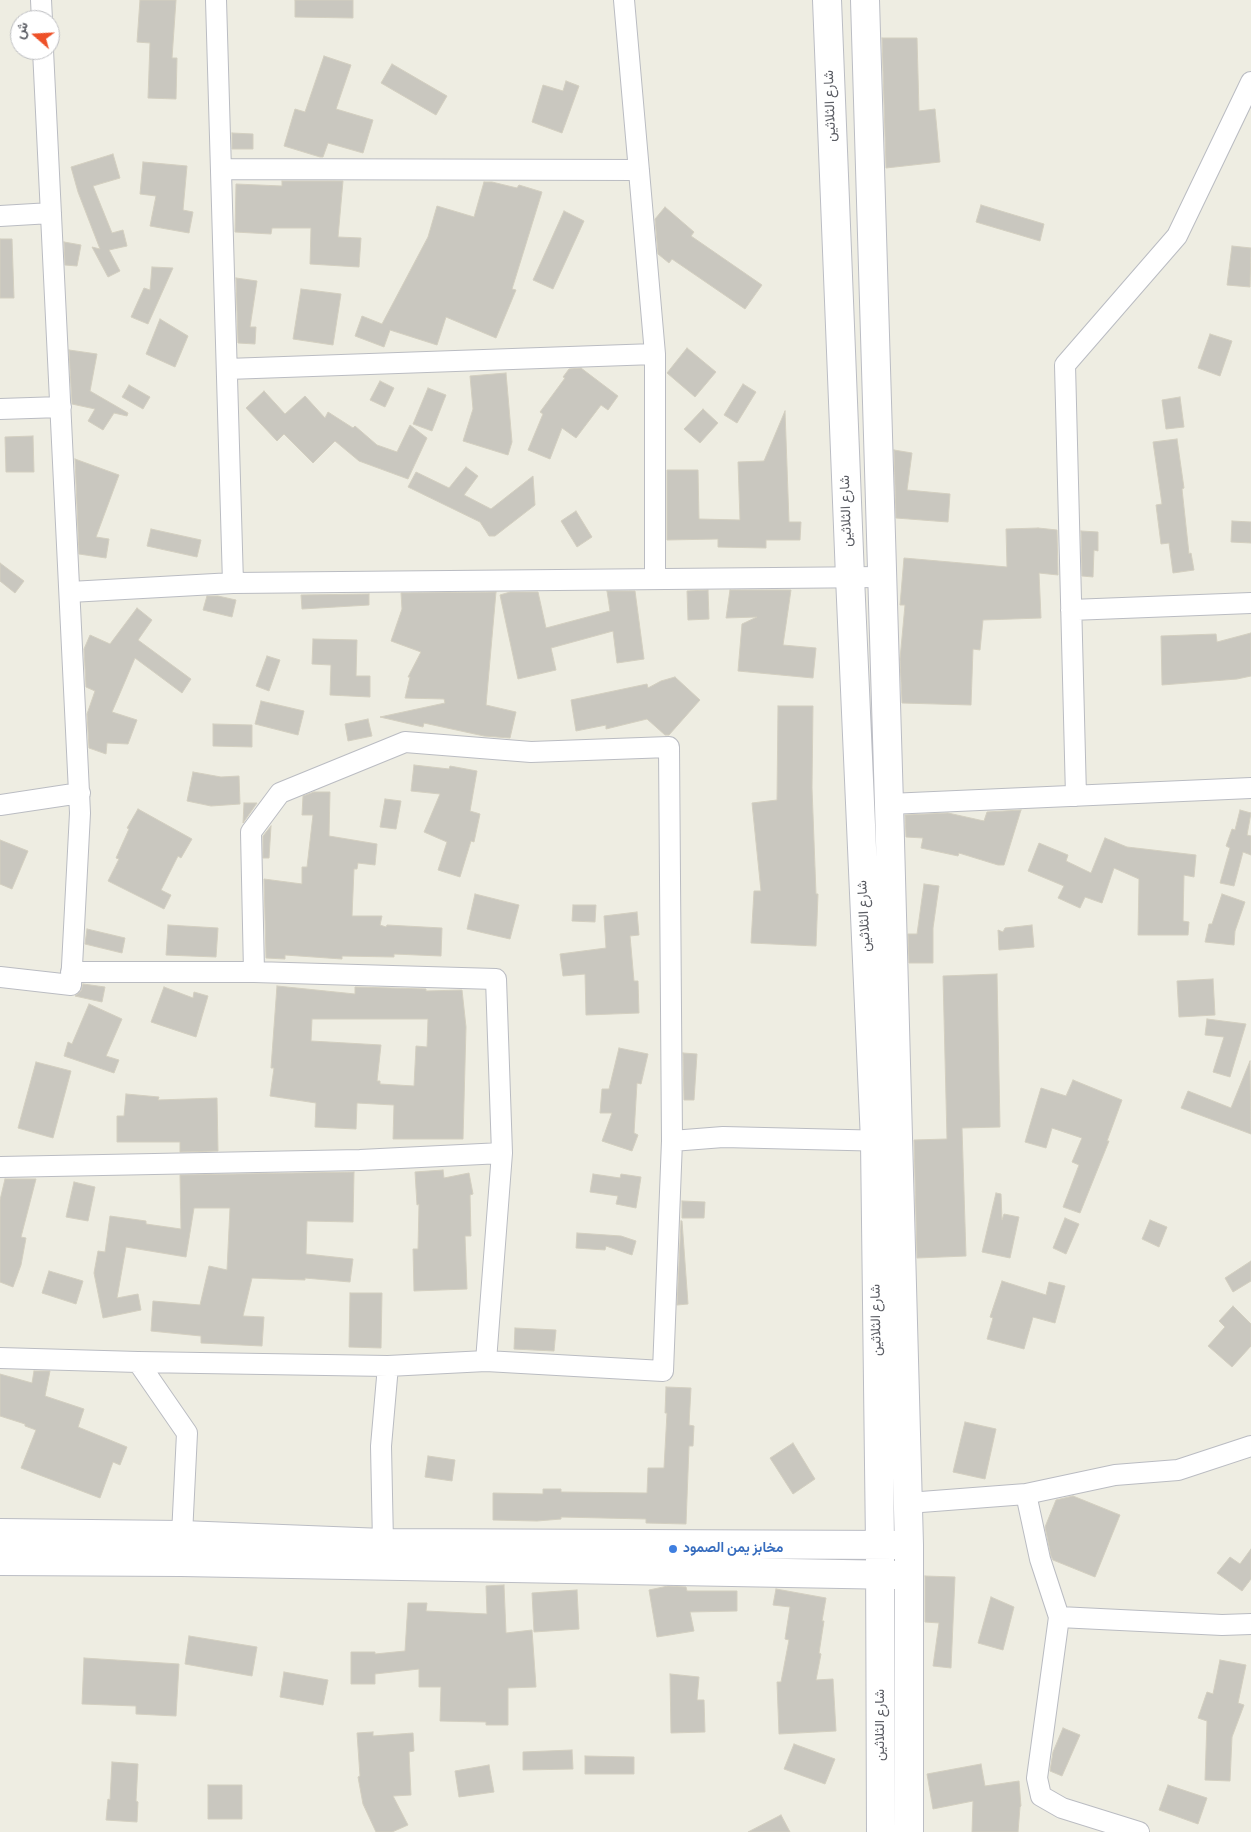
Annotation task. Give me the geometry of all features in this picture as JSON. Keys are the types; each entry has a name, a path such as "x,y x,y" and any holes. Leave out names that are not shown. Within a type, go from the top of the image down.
{"street":[{"path":"216,0 233,583"},
{"path":"624,0 654,354 655,579"},
{"name":"شارع الثلاثين","path":"826,0 850,578 908,1503 909,1832"},
{"name":"شارع الثلاثين","path":"865,0 889,804 880,1545 881,1832"},
{"path":"0,977 70,985 80,813 43,60"},
{"path":"1076,796 1065,365 1177,236 1251,82"},
{"path":"221,169 639,170"},
{"path":"0,216 51,213"},
{"path":"227,368 654,354"},
{"path":"0,409 61,407"},
{"path":"70,592 233,583 882,577"},
{"path":"1072,610 1251,603"},
{"path":"0,1358 388,1366 486,1361 663,1371 672,1141 669,747 531,752 405,742 280,793 251,832 254,972"},
{"path":"889,804 1251,788"},
{"path":"0,805 80,793"},
{"path":"71,972 254,972 496,979 502,1153 486,1361"},
{"path":"672,1141 723,1137 886,1141"},
{"path":"0,1168 360,1160 502,1153"},
{"path":"138,1362 187,1433 182,1535"},
{"path":"383,1543 381,1446 388,1366"},
{"path":"908,1503 1026,1494 1115,1475 1178,1470 1251,1446"},
{"path":"1026,1494 1040,1559 1059,1617 1037,1778 1041,1796 1062,1808 1139,1832"},
{"path":"0,1534 182,1535 383,1543 909,1545"},
{"path":"0,1561 201,1562 909,1575"},
{"path":"1059,1617 1222,1625 1251,1624"}],"building":[{"path":"140,0 176,0 172,58 177,58 176,99 148,98 150,43 137,42"},
{"path":"295,0 353,0 353,18 295,17"},
{"path":"882,38 917,38 919,111 935,109 940,162 886,168"},
{"path":"324,56 351,65 336,109 373,120 363,153 328,143 323,157 320,157 284,146 295,109 305,112"},
{"path":"392,64 447,96 436,115 381,83"},
{"path":"566,81 579,86 562,133 532,122 543,85 563,91"},
{"path":"232,133 253,134 253,149 232,149"},
{"path":"113,154 120,178 93,186 112,233 123,230 127,246 109,250 120,271 108,277 92,247 100,249 78,192 71,167"},
{"path":"143,162 187,166 183,210 193,212 189,233 150,226 156,196 140,194"},
{"path":"282,181 343,181 338,237 361,238 359,267 310,264 311,228 272,228 271,234 235,232 236,184 282,186"},
{"path":"484,182 517,188 519,185 542,192 512,289 516,290 496,338 446,317 437,345 390,330 384,347 355,336 362,316 382,324 428,237 437,206 474,217"},
{"path":"981,205 1044,224 1040,241 976,222"},
{"path":"665,207 694,232 691,236 762,285 745,309 672,259 669,263 658,254 655,219"},
{"path":"564,211 584,221 553,289 533,280"},
{"path":"0,239 12,239 14,298 0,298"},
{"path":"64,242 81,245 77,266 65,265"},
{"path":"1232,246 1251,248 1250,287 1227,285"},
{"path":"152,267 173,268 148,324 131,317 144,288 150,290"},
{"path":"236,278 257,281 250,327 256,327 255,344 238,343"},
{"path":"301,289 341,294 333,345 293,339"},
{"path":"160,319 188,336 175,367 146,354"},
{"path":"1210,334 1232,341 1220,376 1198,368"},
{"path":"687,348 716,372 695,397 667,373"},
{"path":"69,350 97,354 90,391 128,413 127,416 114,413 103,430 88,421 95,409 72,404"},
{"path":"581,368 618,396 608,410 601,405 576,438 562,428 550,459 528,450 543,414 540,412 565,378 563,377 569,369"},
{"path":"506,373 512,442 508,455 463,441 473,409 470,376"},
{"path":"380,381 394,388 385,407 370,400"},
{"path":"743,384 756,392 737,423 724,415"},
{"path":"129,385 150,397 143,409 122,397"},
{"path":"428,388 446,395 432,431 413,424"},
{"path":"264,391 285,414 305,396 325,418 328,412 353,428 355,426 377,445 397,452 410,425 427,438 408,479 359,461 335,441 313,463 284,434 277,441 246,408"},
{"path":"1180,397 1184,427 1166,429 1162,400"},
{"path":"703,409 718,423 700,443 684,429"},
{"path":"785,411 789,522 801,522 800,540 766,540 766,548 718,547 718,539 667,540 667,470 698,470 699,519 740,520 738,462 764,461"},
{"path":"33,436 34,472 6,472 5,437"},
{"path":"1177,439 1184,488 1182,489 1189,554 1191,553 1194,570 1173,573 1169,543 1161,544 1156,505 1162,504 1153,442"},
{"path":"894,450 912,453 907,490 950,494 948,522 896,518"},
{"path":"75,459 119,475 96,537 109,539 106,558 79,554"},
{"path":"466,467 478,476 464,495 491,509 533,476 535,505 495,536 489,536 480,522 408,487 416,472 449,488"},
{"path":"576,511 592,537 577,547 561,521"},
{"path":"1232,521 1251,522 1251,543 1231,542"},
{"path":"1038,528 1057,530 1058,575 1039,573 1041,618 983,620 980,650 973,649 971,705 902,703 900,659 905,605 900,605 904,558 1007,567 1006,529"},
{"path":"151,529 201,540 197,557 147,546"},
{"path":"1081,531 1098,532 1098,551 1094,550 1093,577 1082,576"},
{"path":"0,563 24,581 15,593 0,581"},
{"path":"708,590 709,619 688,620 687,591"},
{"path":"730,590 791,590 783,645 816,648 813,678 738,671 742,624 757,617 726,618"},
{"path":"607,591 635,591 644,659 617,663 613,631 551,648 556,670 518,679 500,595 510,592 538,592 546,628 610,611"},
{"path":"496,592 486,705 516,712 510,738 484,736 424,723 423,727 380,717 445,703 444,699 405,698 410,677 408,677 421,652 391,641 402,609 401,593"},
{"path":"369,594 369,605 302,609 301,595"},
{"path":"207,596 218,596 236,600 232,617 203,610"},
{"path":"137,608 152,620 138,640 191,679 182,693 135,658 112,712 137,720 128,744 107,743 106,754 89,748 87,714 95,691 86,687 84,649 90,635 110,644"},
{"path":"1251,633 1251,676 1237,679 1162,685 1161,636 1216,634 1217,642"},
{"path":"313,639 357,640 356,676 370,676 370,697 330,695 331,665 312,664"},
{"path":"267,656 280,660 269,691 256,686"},
{"path":"675,677 700,700 669,735 665,735 647,719 606,729 606,725 576,731 571,700 647,684 648,688 661,681"},
{"path":"261,701 304,711 298,735 255,724"},
{"path":"778,706 813,706 812,788 816,894 818,894 816,946 751,943 754,891 761,891 752,803 777,800"},
{"path":"368,719 372,736 348,741 345,724"},
{"path":"213,724 252,725 252,747 213,746"},
{"path":"414,765 449,769 450,766 477,771 470,811 480,814 474,842 471,841 460,877 438,870 447,842 424,832 440,794 411,791"},
{"path":"193,772 221,777 239,776 240,804 211,806 187,801"},
{"path":"314,792 330,792 329,836 377,844 375,865 358,863 357,869 354,869 352,916 382,916 380,925 386,927 387,925 442,928 441,956 394,954 394,957 342,956 342,959 285,955 285,959 266,958 264,879 302,884 302,867 307,867 313,815 302,815 303,796"},
{"path":"385,799 401,801 396,829 380,827"},
{"path":"244,803 257,803 243,823"},
{"path":"138,809 192,839 181,858 178,856 161,890 171,895 164,909 108,881 119,859 116,858 129,829 127,828"},
{"path":"1021,810 1004,865 998,865 959,853 958,856 921,848 923,838 906,837 905,815 948,813 984,821 987,812"},
{"path":"1240,810 1251,813 1247,835 1251,836 1251,855 1243,852 1234,886 1220,883 1230,848 1226,846 1232,829 1235,830"},
{"path":"271,826 269,858 263,858 263,836"},
{"path":"1105,838 1127,847 1196,855 1194,877 1184,875 1183,921 1189,922 1188,935 1138,935 1139,879 1114,868 1102,903 1085,897 1080,908 1058,898 1064,886 1028,871 1039,843 1068,855 1066,861 1091,873"},
{"path":"0,840 28,851 12,889 0,884"},
{"path":"924,884 939,886 933,928 933,963 909,963 908,934 917,934"},
{"path":"475,894 519,905 510,939 467,929"},
{"path":"1222,894 1245,902 1235,931 1234,945 1205,942 1209,924 1212,924"},
{"path":"573,905 596,905 595,922 572,921"},
{"path":"637,912 639,935 630,936 634,981 638,981 639,1013 586,1015 585,974 563,976 560,954 606,948 604,916"},
{"path":"168,925 218,928 216,957 166,955"},
{"path":"1032,925 1034,947 999,950 998,930 1003,932 1005,928"},
{"path":"87,929 125,938 122,953 85,944"},
{"path":"997,974 1000,1127 962,1128 966,1256 917,1258 914,1140 947,1139 943,976"},
{"path":"1213,979 1215,1015 1179,1017 1177,981"},
{"path":"83,984 105,987 102,1002 75,996 81,991"},
{"path":"277,986 355,994 355,987 426,989 426,991 462,990 466,1027 463,1139 393,1139 394,1105 357,1103 356,1129 315,1127 316,1103 270,1096 274,1068 271,1068","holes":["312,1019 428,1019 427,1047 416,1046 414,1086 380,1084 380,1081 377,1081 381,1045 311,1041"]},
{"path":"164,987 193,998 194,992 208,996 196,1037 151,1022"},
{"path":"89,1004 122,1019 106,1056 119,1060 114,1073 64,1056 68,1042 72,1044"},
{"path":"1207,1019 1246,1024 1230,1077 1213,1072 1224,1037 1205,1035"},
{"path":"619,1048 648,1054 641,1084 637,1083 634,1133 638,1135 632,1151 602,1141 612,1113 600,1113 602,1089 609,1089"},
{"path":"683,1053 697,1054 694,1100 684,1100"},
{"path":"1250,1061 1251,1134 1181,1108 1188,1091 1231,1108"},
{"path":"36,1062 71,1071 53,1138 18,1128"},
{"path":"1073,1080 1122,1100 1107,1141 1109,1141 1080,1213 1063,1207 1079,1165 1072,1162 1082,1138 1052,1128 1046,1148 1025,1142 1041,1088 1066,1096"},
{"path":"126,1094 159,1097 158,1100 217,1098 218,1151 180,1152 180,1142 117,1142 117,1116 124,1116"},
{"path":"443,1170 444,1178 469,1173 473,1194 470,1195 471,1236 465,1236 467,1289 414,1291 413,1249 418,1249 419,1204 417,1205 415,1172"},
{"path":"354,1172 353,1222 307,1221 306,1254 353,1259 350,1282 305,1278 305,1280 252,1278 243,1316 264,1317 262,1346 201,1343 201,1336 151,1331 153,1301 200,1305 209,1266 227,1270 230,1208 194,1208 186,1257 126,1247 117,1298 138,1294 141,1310 103,1318 94,1273 98,1251 105,1252 110,1216 146,1221 146,1224 181,1229 180,1175"},
{"path":"593,1174 620,1178 621,1174 641,1177 636,1208 616,1204 618,1196 590,1192"},
{"path":"5,1179 36,1179 21,1237 26,1238 21,1265 13,1287 0,1282 0,1200"},
{"path":"74,1182 95,1187 88,1221 66,1217"},
{"path":"996,1193 1001,1194 1002,1220 1004,1214 1019,1217 1010,1258 982,1252"},
{"path":"682,1201 705,1202 704,1218 682,1218"},
{"path":"1065,1218 1079,1224 1066,1254 1053,1248"},
{"path":"1150,1220 1167,1227 1159,1247 1142,1239"},
{"path":"681,1221 688,1304 677,1305"},
{"path":"577,1233 621,1236 636,1241 632,1255 606,1246 605,1250 576,1248"},
{"path":"1251,1261 1251,1281 1233,1292 1225,1278"},
{"path":"49,1271 83,1281 76,1304 42,1293"},
{"path":"1002,1281 1046,1295 1049,1282 1065,1286 1055,1323 1033,1317 1024,1349 987,1339 993,1318 990,1317"},
{"path":"350,1293 382,1293 381,1348 349,1347"},
{"path":"1233,1306 1251,1324 1251,1346 1232,1367 1208,1346 1225,1327 1219,1321"},
{"path":"515,1328 556,1330 554,1351 514,1349"},
{"path":"34,1371 50,1371 45,1396 84,1409 78,1427 127,1447 120,1465 113,1462 100,1498 21,1468 36,1430 25,1426 25,1424 0,1416 0,1374 32,1383"},
{"path":"666,1387 691,1388 689,1425 694,1426 693,1446 689,1446 686,1524 646,1523 646,1519 561,1517 561,1519 537,1521 493,1520 493,1493 543,1494 543,1489 561,1489 561,1492 647,1493 648,1468 664,1468 667,1413 665,1413"},
{"path":"965,1422 996,1429 985,1479 953,1472"},
{"path":"793,1443 815,1479 793,1494 770,1458"},
{"path":"428,1456 455,1460 452,1481 425,1477"},
{"path":"1073,1496 1120,1515 1095,1577 1053,1560 1051,1556 1045,1527 1056,1500"},
{"path":"1251,1549 1251,1579 1242,1591 1217,1573 1230,1557 1240,1564"},
{"path":"925,1576 955,1577 951,1668 933,1666 939,1623 925,1622"},
{"path":"504,1585 506,1633 532,1630 536,1687 508,1688 508,1725 486,1725 486,1722 440,1721 441,1687 419,1687 419,1669 375,1674 375,1684 351,1684 351,1652 375,1652 375,1654 405,1651 408,1603 427,1603 426,1611 487,1614 486,1586"},
{"path":"668,1586 686,1587 687,1591 737,1591 737,1611 690,1612 694,1631 657,1637 649,1590"},
{"path":"776,1589 826,1598 819,1653 821,1654 816,1680 833,1679 836,1731 779,1734 777,1682 781,1682 789,1640 785,1639 790,1607 773,1605"},
{"path":"577,1590 579,1629 534,1632 532,1593"},
{"path":"991,1597 1014,1607 1003,1650 978,1643"},
{"path":"189,1636 257,1647 252,1676 185,1664"},
{"path":"84,1658 179,1664 176,1716 136,1714 136,1706 82,1704"},
{"path":"1220,1660 1246,1665 1238,1703 1244,1705 1232,1737 1230,1781 1205,1780 1207,1721 1198,1718 1207,1692 1213,1694"},
{"path":"284,1672 328,1680 323,1705 280,1697"},
{"path":"670,1674 699,1677 697,1700 704,1700 705,1732 671,1733"},
{"path":"1063,1728 1080,1735 1062,1776 1050,1771 1053,1752"},
{"path":"373,1732 373,1736 413,1733 414,1751 409,1752 411,1795 393,1796 408,1825 392,1832 376,1832 363,1804 358,1777 360,1776 357,1733"},
{"path":"794,1744 835,1759 825,1784 784,1769"},
{"path":"572,1750 573,1769 523,1770 523,1752"},
{"path":"585,1756 634,1757 634,1774 585,1774"},
{"path":"112,1762 138,1764 137,1822 106,1820 108,1799 110,1800"},
{"path":"981,1764 985,1786 1019,1781 1021,1806 1018,1832 972,1832 973,1801 933,1809 927,1774"},
{"path":"489,1765 494,1792 459,1797 455,1771"},
{"path":"208,1785 242,1785 242,1819 208,1819"},
{"path":"1168,1785 1207,1798 1198,1824 1159,1810"},
{"path":"781,1815 790,1832 748,1832"}],"place":[{"name":"مخابز يمن الصمود","path":"673,1549"}]}
